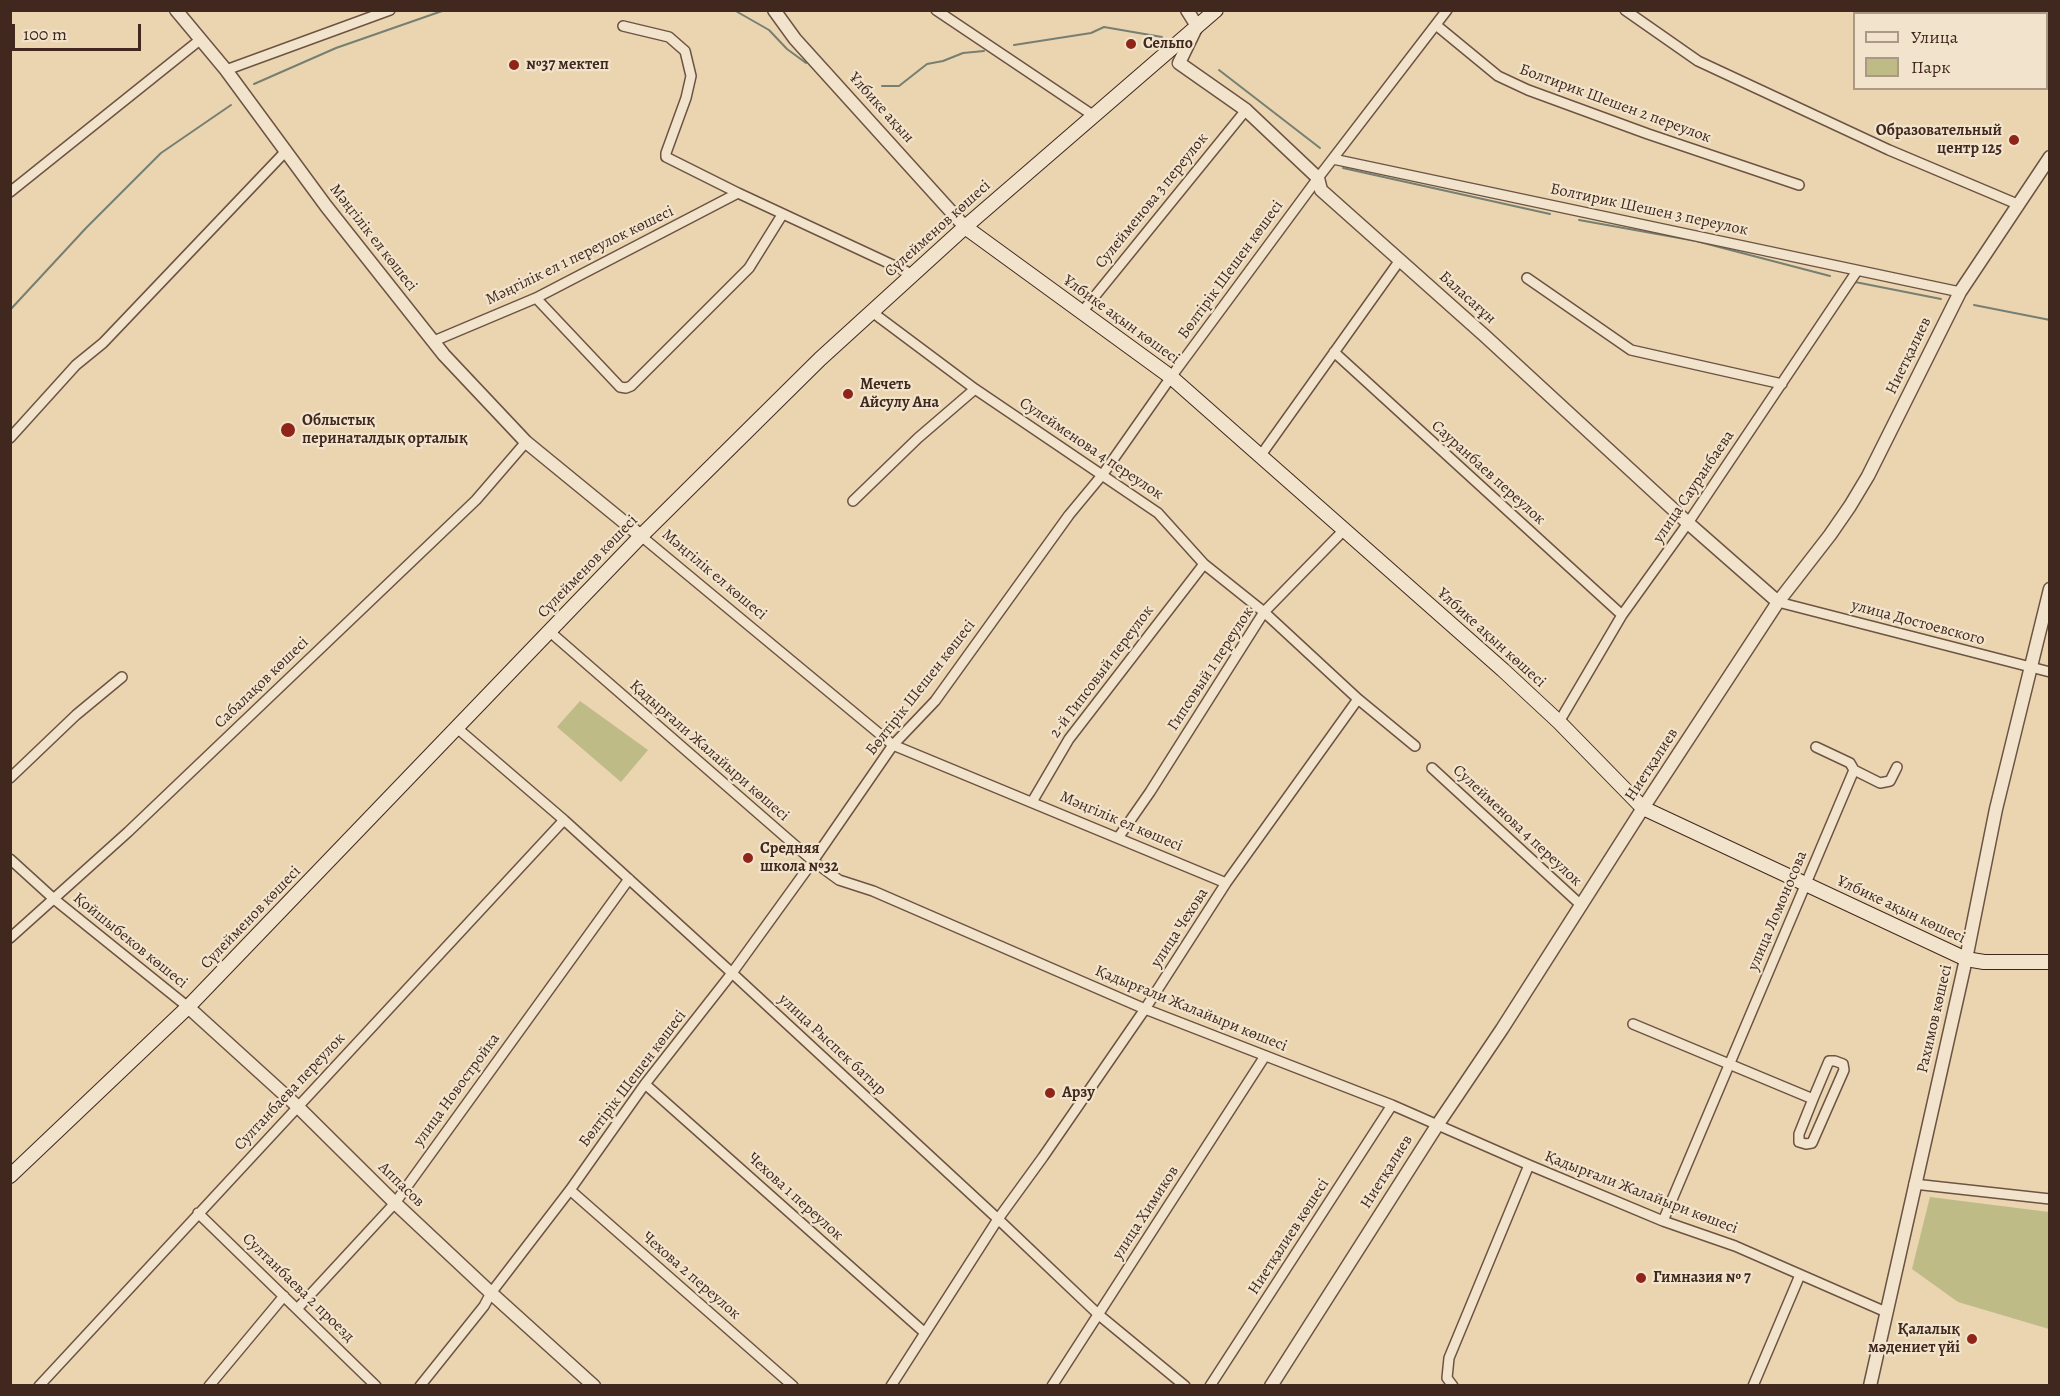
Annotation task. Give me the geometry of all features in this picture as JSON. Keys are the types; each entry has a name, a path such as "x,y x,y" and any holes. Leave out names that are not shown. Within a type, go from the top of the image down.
{"main road":[{"name":"Сүлейменов көшесі","path":"10,1176 188,1007 641,536 820,359 965,226 1216,10"},
{"name":"Ұлбике ақын көшесі","path":"965,226 1171,377 1559,722 1643,808 1965,959 1984,962 2049,962"}],"street":[{"name":"Мәңгілік ел көшесі","path":"176,10 226,70 355,244 444,355 526,442 893,745 1226,884"},
{"path":"226,70 390,10"},
{"name":"Ұлбике ақын","path":"774,10 795,39 965,226"},
{"path":"936,10 1094,116"},
{"path":"1187,10 1197,26"},
{"name":"Бөлтірік Шешен көшесі","path":"420,1386 484,1306 491,1293 570,1190 645,1084 732,973 893,745 935,701 1318,177 1447,10"},
{"path":"1625,10 1698,62 1889,150 2017,204"},
{"name":"Болтирик Шешен 2 переулок","path":"1436,25 1498,76 1528,90 1799,185"},
{"path":"622,26 669,38 685,51 691,76 666,157 782,215 912,274"},
{"name":"Баласағұн","path":"1197,26 1179,63 1246,110 1318,177 1321,190 1778,602"},
{"path":"10,192 201,39"},
{"name":"Сулейменова 3 переулок","path":"1082,312 1246,110"},
{"path":"10,438 76,365 103,343 286,151"},
{"name":"Ниетқалиев","path":"1271,1386 1437,1124 1502,1029 1778,602 1830,535 1868,476 1959,292 2049,157"},
{"name":"Болтирик Шешен 3 переулок","path":"1333,159 1959,292"},
{"name":"Мәңгілік ел 1 переулок көшесі","path":"434,342 537,298 738,194"},
{"path":"537,298 620,387 626,388 631,386 749,268 782,215"},
{"path":"1261,455 1400,260"},
{"name":"улица Сауранбаева","path":"1559,722 1622,615 1688,523 1857,271"},
{"path":"1527,278 1631,350 1782,384"},
{"name":"Сулейменова 4 переулок","path":"872,312 975,389 1158,513 1204,564 1264,612 1358,699 1415,746"},
{"name":"Сауранбаев переулок","path":"1334,352 1622,615"},
{"path":"853,501 918,438 975,389"},
{"name":"Сабалақов көшесі","path":"10,938 128,832 476,500 526,442"},
{"name":"Гипсовый 1 переулок","path":"1118,838 1150,792 1264,612 1345,530"},
{"name":"2-й Гипсовый переулок","path":"1032,802 1068,739 1204,564"},
{"name":"Рахимов көшесі","path":"1870,1386 1996,809 2049,590"},
{"name":"улица Достоевского","path":"1778,602 2049,672"},
{"name":"Қадырғали Жалайыри көшесі","path":"549,632 813,861 839,880 873,891 1145,1009 1392,1105 1529,1166 1663,1221 1735,1246 1886,1312"},
{"path":"10,778 76,715 122,677"},
{"name":"улица Чехова","path":"891,1386 998,1219 1145,1009 1226,884 1358,699"},
{"name":"улица Рыспек батыр","path":"457,728 564,820 732,973 1099,1315 1185,1386"},
{"path":"1816,747 1850,763 1854,770 1880,783 1890,782 1897,767"},
{"name":"Сулейменова 4 переулок","path":"1432,768 1582,906"},
{"name":"улица Ломоносова","path":"1663,1221 1854,770"},
{"name":"Султанбаева переулок","path":"39,1386 564,820"},
{"name":"Қойшыбеков көшесі","path":"10,859 54,899 188,1007"},
{"name":"улица Новостройка","path":"297,1309 395,1203 629,879"},
{"name":"Аппасов","path":"188,1007 297,1106 395,1203 491,1293 594,1386"},
{"path":"1633,1024 1813,1099"},
{"name":"улица Химиков","path":"1052,1386 1265,1056"},
{"path":"1829,1061 1843,1064 1844,1070 1812,1143 1806,1144 1799,1142 1798,1134 1813,1099 1829,1061"},
{"name":"Чехова 1 переулок","path":"645,1084 925,1333"},
{"name":"Ниетқалиев көшесі","path":"1210,1386 1392,1105"},
{"path":"1453,1386 1447,1378 1449,1358 1529,1166"},
{"path":"1914,1184 2049,1199"},
{"name":"Чехова 2 переулок","path":"570,1190 793,1386"},
{"name":"Султанбаева 2 проезд","path":"198,1213 376,1386"},
{"path":"1753,1386 1800,1275"},
{"path":"209,1386 284,1296"}],"green space":[{"path":"580,701 648,750 621,782 557,727"},
{"path":"1930,1197 2049,1212 2049,1329 1958,1302 1912,1269"}],"waterway":[{"path":"254,84 336,48 445,10"},
{"path":"734,10 769,30 787,49 806,63"},
{"path":"1014,45 1091,33 1104,27 1162,37"},
{"path":"882,86 899,86 927,64 943,61 963,53 984,51"},
{"path":"1219,70 1320,148"},
{"path":"10,310 86,228 161,153 231,105"},
{"path":"1343,168 1550,214"},
{"path":"1579,220 1696,241 1830,276"},
{"path":"1855,282 1941,299"},
{"path":"1974,305 2050,320"}],"place":[{"name":"Сельпо","path":"1131,44"},
{"name":"№37 мектеп","path":"514,65"},
{"name":"Образовательный центр 125","path":"2014,140"},
{"name":"Мечеть Айсулу Ана","path":"848,394"},
{"name":"Облыстық перинаталдық орталық","path":"288,430"},
{"name":"Средняя школа №32","path":"748,858"},
{"name":"Арзу","path":"1050,1093"},
{"name":"Гимназия № 7","path":"1641,1278"},
{"name":"Қалалық мәдениет үйі","path":"1972,1339"}]}
